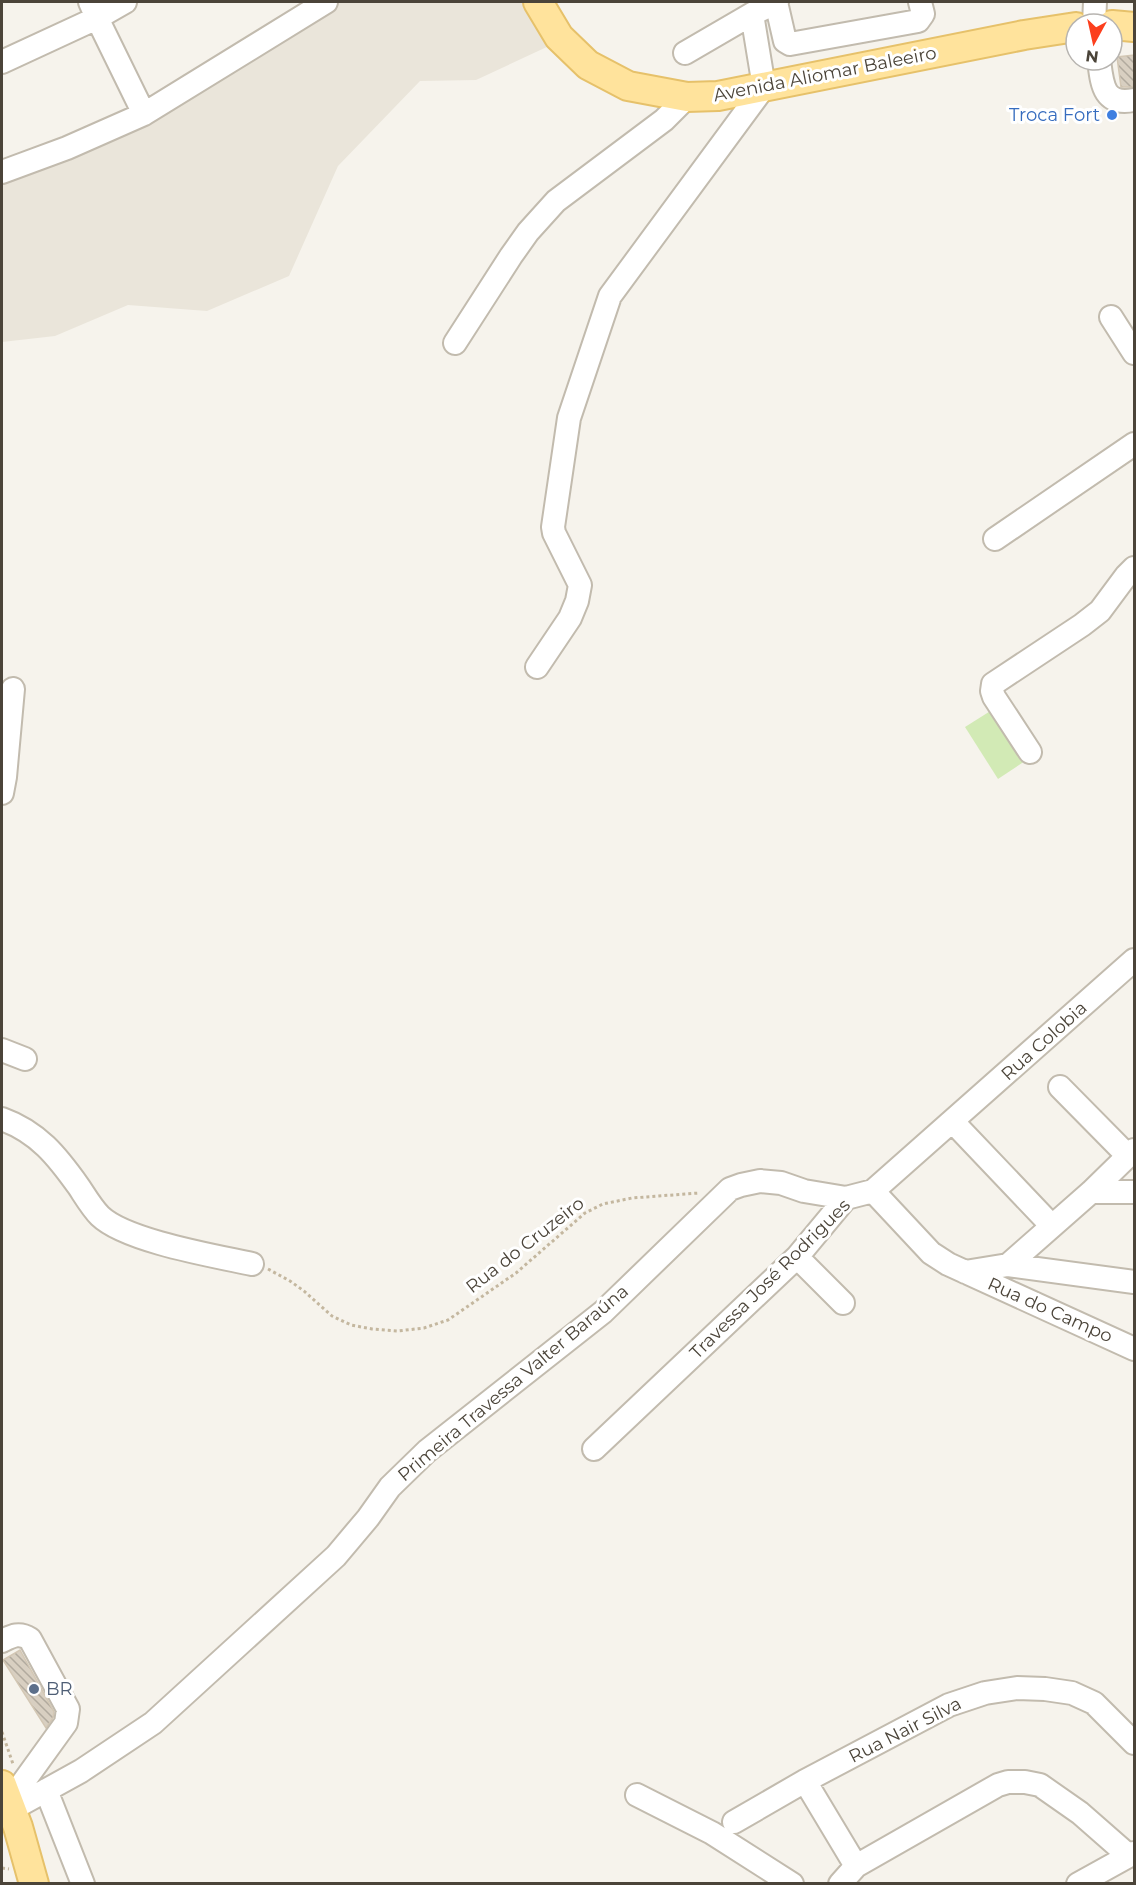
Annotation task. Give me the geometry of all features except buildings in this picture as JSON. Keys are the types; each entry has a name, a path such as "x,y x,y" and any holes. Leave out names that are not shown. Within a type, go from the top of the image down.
{"main road":[{"name":"Avenida Aliomar Baleeiro","path":"538,2 559,37 588,65 628,86 687,98 718,96 1064,29"},
{"path":"8,1810 34,1884"}],"street":[{"path":"2,62 94,10 125,2"},
{"path":"2,172 67,148 144,114 326,2"},
{"path":"685,53 776,2 785,41 790,44 918,21 923,14 920,2"},
{"path":"94,10 144,114"},
{"path":"537,667 570,618 577,601 580,585 554,533 553,526 569,418 605,306 610,296 765,87 752,14"},
{"path":"1100,72 1101,81 1109,96 1117,100 1134,100"},
{"path":"455,343 523,240 556,201 664,120 687,98"},
{"path":"1111,317 1134,353"},
{"path":"995,539 1134,444"},
{"path":"1030,752 994,697 993,684 1100,611 1134,568"},
{"path":"2,793 14,689"},
{"name":"Rua Colobia","path":"953,1122 1134,960"},
{"path":"2,1050 25,1059"},
{"path":"1008,1265 1091,1192 1131,1153 1060,1087"},
{"path":"2,1119 33,1134 46,1146 101,1217 119,1229 181,1249 252,1264"},
{"path":"953,1122 1051,1226"},
{"name":"Travessa José Rodrigues","path":"594,1449 797,1257 846,1198 873,1191 953,1122"},
{"path":"730,1189 760,1182 781,1182 804,1191 846,1198"},
{"name":"Primeira Travessa Valter Baraúna","path":"8,1810 81,1772 153,1723 336,1556 369,1518 390,1487 427,1451 603,1312 730,1189"},
{"name":"Rua do Campo","path":"873,1191 931,1253 948,1264 1134,1349"},
{"path":"1091,1192 1134,1192"},
{"path":"797,1257 843,1303"},
{"path":"965,1272 1008,1265 1134,1282"},
{"path":"2,1641 15,1634 24,1635 30,1639 68,1709 66,1723 8,1810 38,1863 46,1884"},
{"name":"Rua Nair Silva","path":"734,1822 805,1781 949,1705 985,1693 1017,1688 1072,1693 1094,1703 1134,1743"},
{"path":"805,1781 856,1866"},
{"path":"840,1884 856,1866 998,1785 1008,1782 1040,1785 1080,1813 1125,1865 1078,1884"},
{"path":"46,1790 83,1884"},
{"path":"637,1795 712,1833 792,1884"}],"path":[{"name":"Rua do Cruzeiro","path":"252,1264 272,1270 290,1281 332,1316 351,1325 398,1331 424,1328 448,1320 516,1273 585,1213 603,1204 632,1198 730,1189"}],"shaded area":[{"path":"334,2 523,2 549,46 476,80 420,81 338,166 289,276 207,311 128,305 55,336 2,342 2,185 126,130"}],"green space":[{"path":"992,710 1025,761 998,779 965,727"}],"place":[{"name":"Troca Fort","path":"1112,115"},
{"name":"BR","path":"34,1689"}]}
